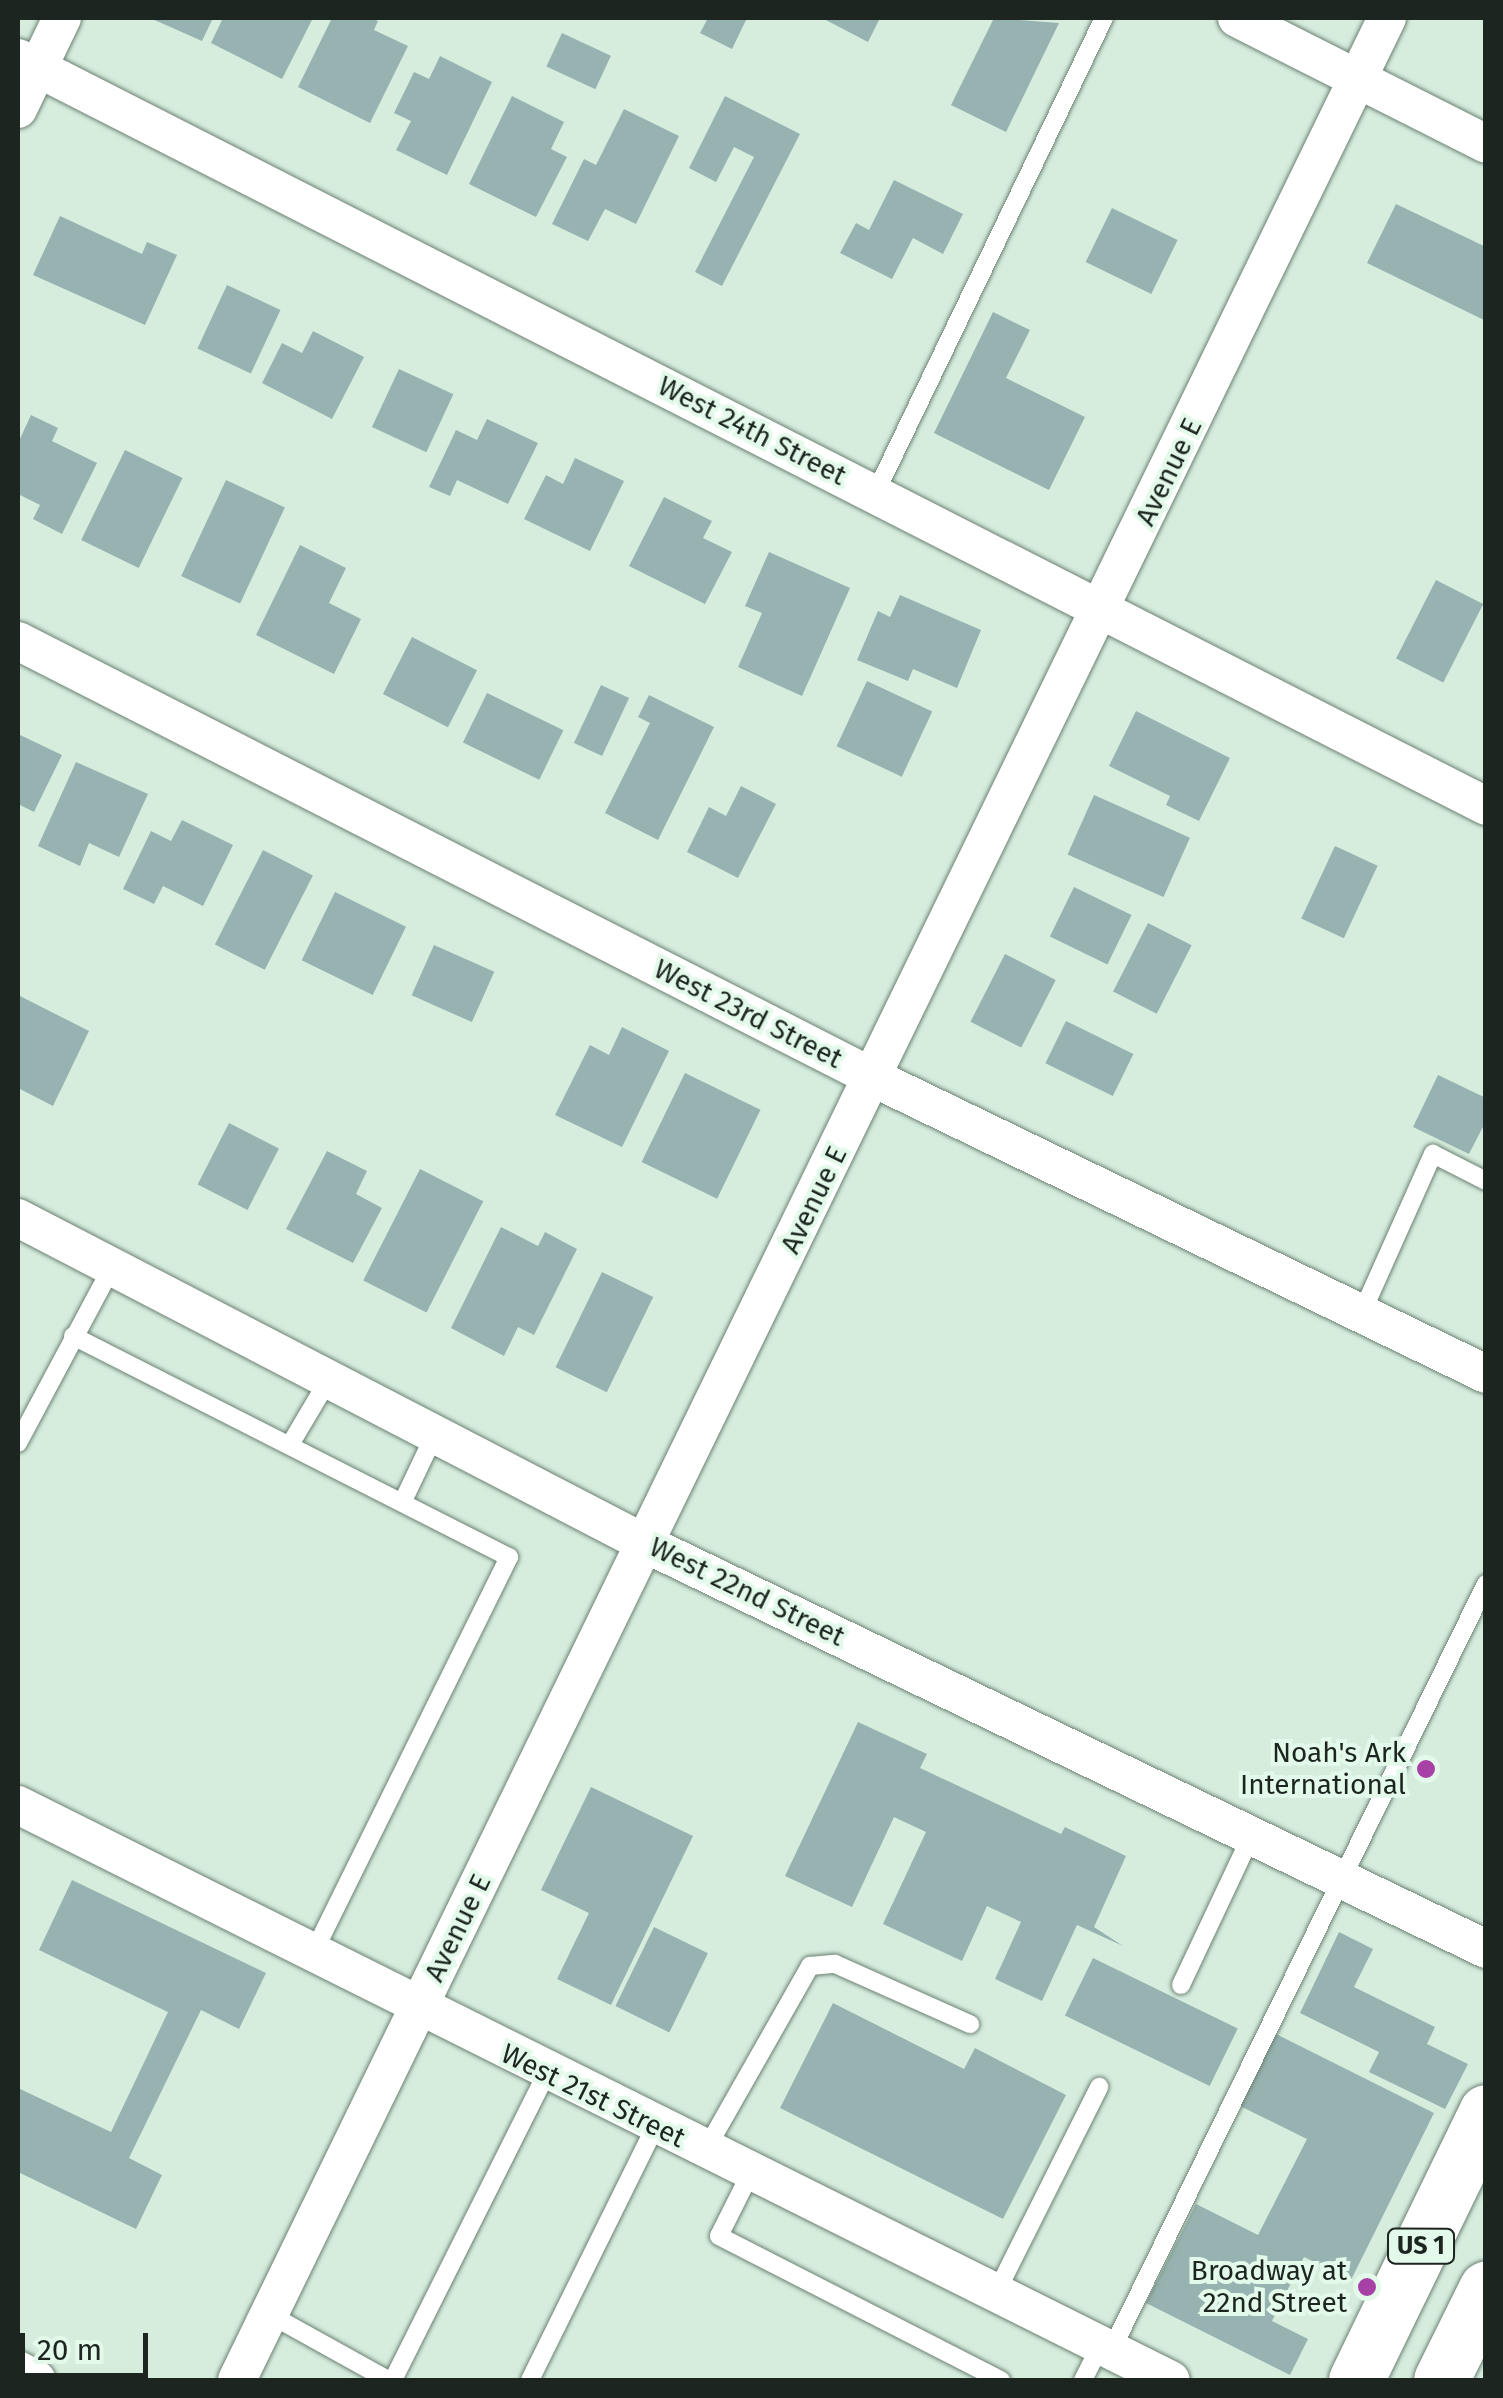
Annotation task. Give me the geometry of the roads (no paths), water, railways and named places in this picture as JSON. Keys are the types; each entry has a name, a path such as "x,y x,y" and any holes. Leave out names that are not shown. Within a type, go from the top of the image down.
{"main road":[{"name":"US 1","path":"1356,2380 1486,2112"},
{"name":"US 1","path":"1441,2380 1486,2289"}],"street":[{"path":"18,109 28,63 62,18"},
{"path":"1238,18 1486,144"},
{"name":"Avenue E","path":"237,2380 1103,609 1387,18"},
{"name":"West 24th Street","path":"28,63 1486,806"},
{"name":"West 23rd Street","path":"18,641 874,1078 1360,1318 1486,1374"},
{"name":"West 22nd Street","path":"18,1218 646,1544 1486,1949"},
{"name":"West 21st Street","path":"18,1806 418,2010 1171,2380"},
{"path":"18,2370 37,2380"}],"lane":[{"path":"875,494 1104,18"},
{"path":"1360,1318 1433,1154 1486,1181"},
{"path":"18,1443 112,1267"},
{"path":"73,1336 291,1443 509,1557 312,1956"},
{"path":"291,1443 329,1379"},
{"path":"403,1501 435,1434"},
{"path":"1083,2380 1106,2348 1486,1584"},
{"path":"1181,1986 1251,1836"},
{"path":"705,2152 810,1966 835,1964 970,2024"},
{"path":"270,2314 390,2380 547,2073"},
{"path":"995,2294 1098,2087"},
{"path":"530,2380 656,2127"},
{"path":"750,2174 720,2236 1000,2380"}],"place":[{"name":"Noah's Ark International","path":"1426,1769"},
{"name":"Broadway at 22nd Street","path":"1367,2287"}]}
